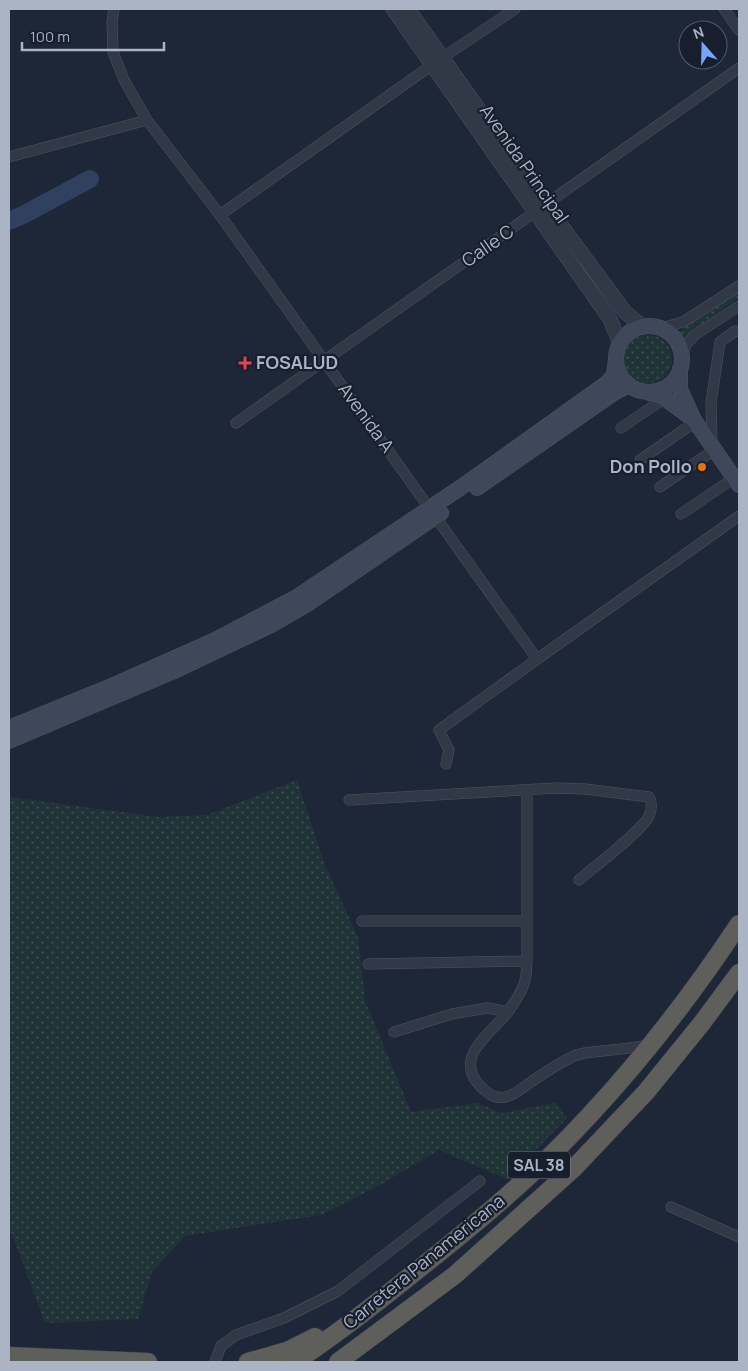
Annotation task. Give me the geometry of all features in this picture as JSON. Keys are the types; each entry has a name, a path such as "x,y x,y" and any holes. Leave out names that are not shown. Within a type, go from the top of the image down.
{"highway":[{"name":"Carretera Panamericana","path":"295,1362 386,1295 473,1226 548,1157 587,1118 650,1045 739,924"},
{"path":"721,950 730,948 739,953"},
{"name":"Carretera Panamericana","path":"338,1362 455,1275 574,1168 646,1092 702,1023 739,972"},
{"path":"248,1362 287,1351 386,1295 410,1309"},
{"path":"9,1356 148,1362"},
{"path":"43,1362 50,1362"}],"main road":[{"path":"9,741 172,672 271,625 309,603 433,512 460,488 607,383 614,375 620,343 626,335 643,326 661,328 676,339 681,361 680,389 696,424 737,482"},
{"path":"616,359 619,374 629,385 665,398 696,424"},
{"path":"644,392 652,392 668,386 678,375 681,361"},
{"path":"9,728 116,684 213,641 255,620 313,587 433,512 629,385"}],"street":[{"name":"Avenida A","path":"114,9 112,22 113,52 124,80 147,120 220,215 537,659"},
{"name":"Avenida Principal","path":"393,9 438,61"},
{"name":"Avenida Principal","path":"408,9 438,61 541,209 610,319 620,343"},
{"path":"220,215 515,9"},
{"path":"724,9 739,30"},
{"name":"Calle C","path":"236,423 739,68"},
{"path":"9,157 147,120"},
{"name":"Avenida Principal","path":"541,209 625,312 643,326"},
{"path":"661,328 683,322 739,286"},
{"path":"681,361 687,343 694,335 739,306"},
{"path":"660,487 713,448 711,403 720,342 735,331 739,332"},
{"path":"621,428 665,398"},
{"path":"640,460 696,424 711,403"},
{"path":"681,514 737,482"},
{"path":"446,764 449,750 440,730 739,516"},
{"path":"349,800 556,788 585,789 649,797 651,805 649,817 635,833 579,880"},
{"path":"527,790 527,961 525,982 508,1012 485,1035 473,1051 470,1060 470,1070 480,1086 491,1095 498,1098 506,1097 518,1092 577,1055 650,1045"},
{"path":"362,921 527,921"},
{"path":"368,964 527,961"},
{"path":"394,1032 452,1014 488,1008 508,1012"},
{"path":"215,1362 221,1346 236,1335 284,1318 338,1291 480,1181"},
{"path":"671,1207 739,1237"}],"green space":[{"path":"739,289 739,297 687,335 680,334 679,332"},
{"path":"643,335 653,335 662,339 668,345 671,350 671,368 662,379 653,383 643,383 634,379 628,373 624,364 624,354 628,345 634,339"},
{"path":"297,780 324,863 358,937 365,1001 411,1112 477,1103 502,1113 555,1103 567,1118 507,1179 439,1150 380,1185 321,1215 185,1236 152,1272 138,1319 45,1323 12,1234 9,1235 9,797 158,817 207,815"}],"waterway":[{"path":"9,221 90,179"}],"place":[{"name":"FOSALUD","path":"245,363"},
{"name":"Don Pollo","path":"702,467"}]}
